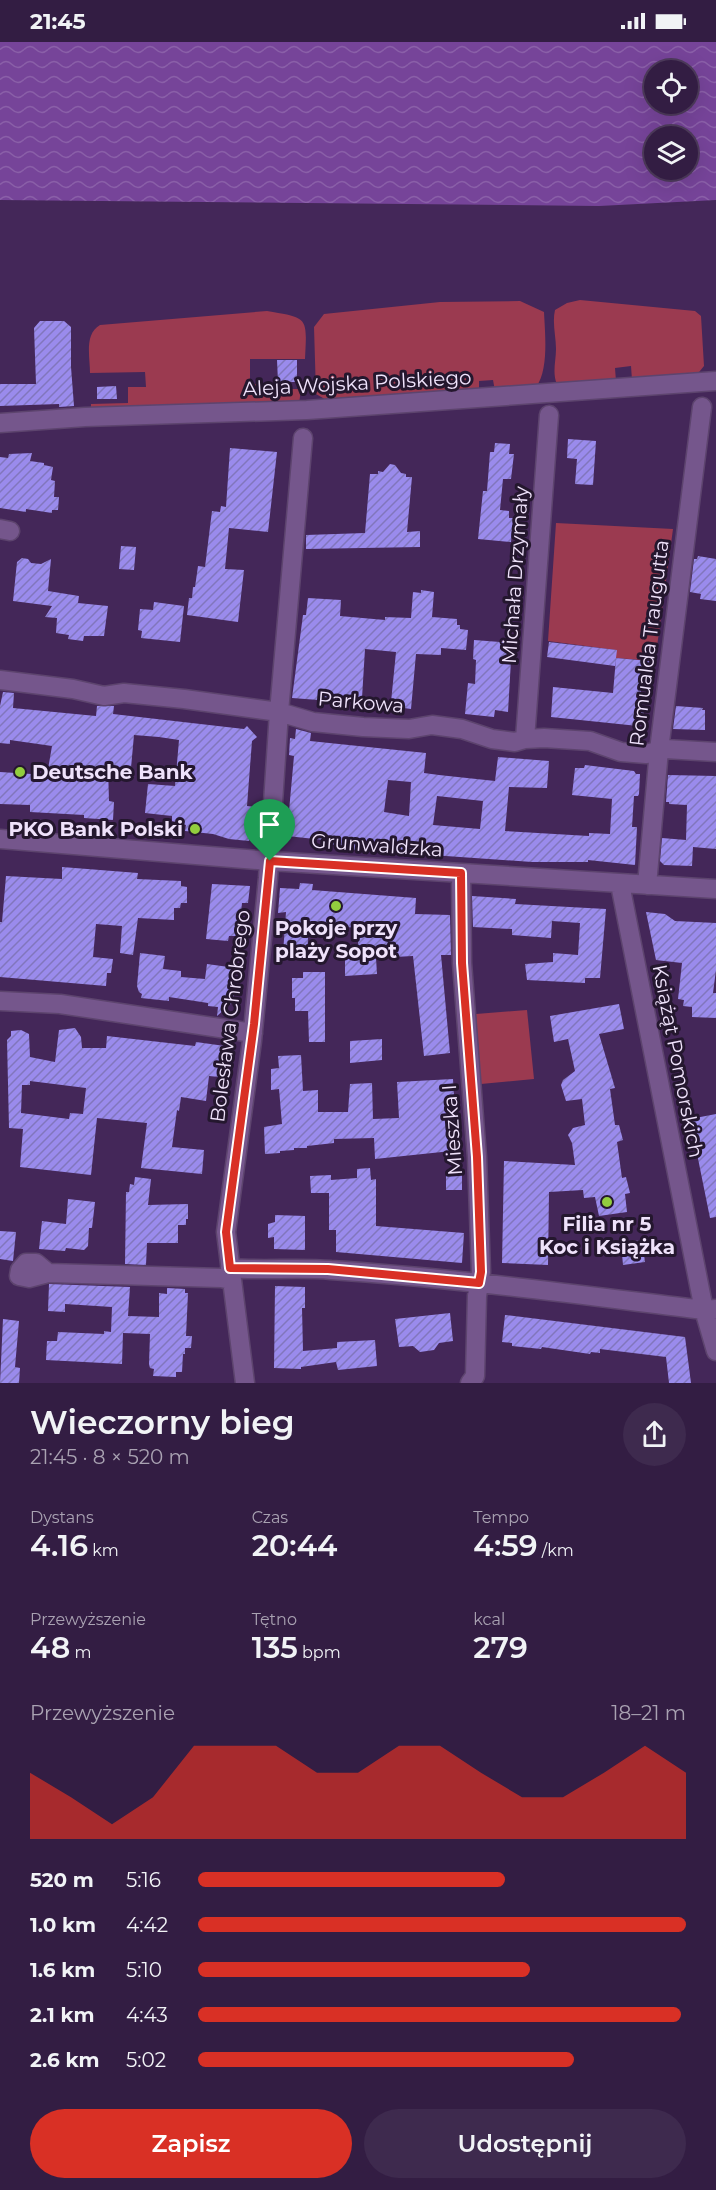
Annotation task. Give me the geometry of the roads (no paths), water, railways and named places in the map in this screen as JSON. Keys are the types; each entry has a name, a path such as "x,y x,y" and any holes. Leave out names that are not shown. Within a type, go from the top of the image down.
{"street":[{"name":"Aleja Wojska Polskiego","path":"0,423 85,417 307,410 716,381"},
{"name":"Romualda Traugutta","path":"647,885 659,750 702,407"},
{"name":"Michała Drzymały","path":"525,739 549,416"},
{"name":"Bolesława Chrobrego","path":"245,1383 226,1232 253,1033 270,861 279,712 303,438"},
{"name":"Parkowa","path":"0,680 73,689 104,696 124,693 279,712 313,722 409,729 432,725 462,729 492,739 515,742 544,738 590,741 621,752 646,754 659,750 716,752"},
{"name":"Grunwaldzka","path":"0,839 270,861 716,889"},
{"name":"Mieszka I","path":"461,873 462,956 477,1157 481,1272 477,1296 474,1376 470,1383"},
{"name":"Książąt Pomorskich","path":"620,884 710,1309 716,1351"},
{"path":"0,1000 60,1004 253,1033"},
{"path":"48,1273 221,1278 231,1274 328,1269 479,1283 710,1309"}],"water":[{"path":"0,42 716,42 716,200 599,206 0,200"}],"place":[{"name":"Deutsche Bank","path":"20,772"},
{"name":"PKO Bank Polski","path":"195,829"},
{"name":"Pokoje przy plaży Sopot","path":"336,906"},
{"name":"Filia nr 5 Koc i Książka","path":"607,1202"}]}
